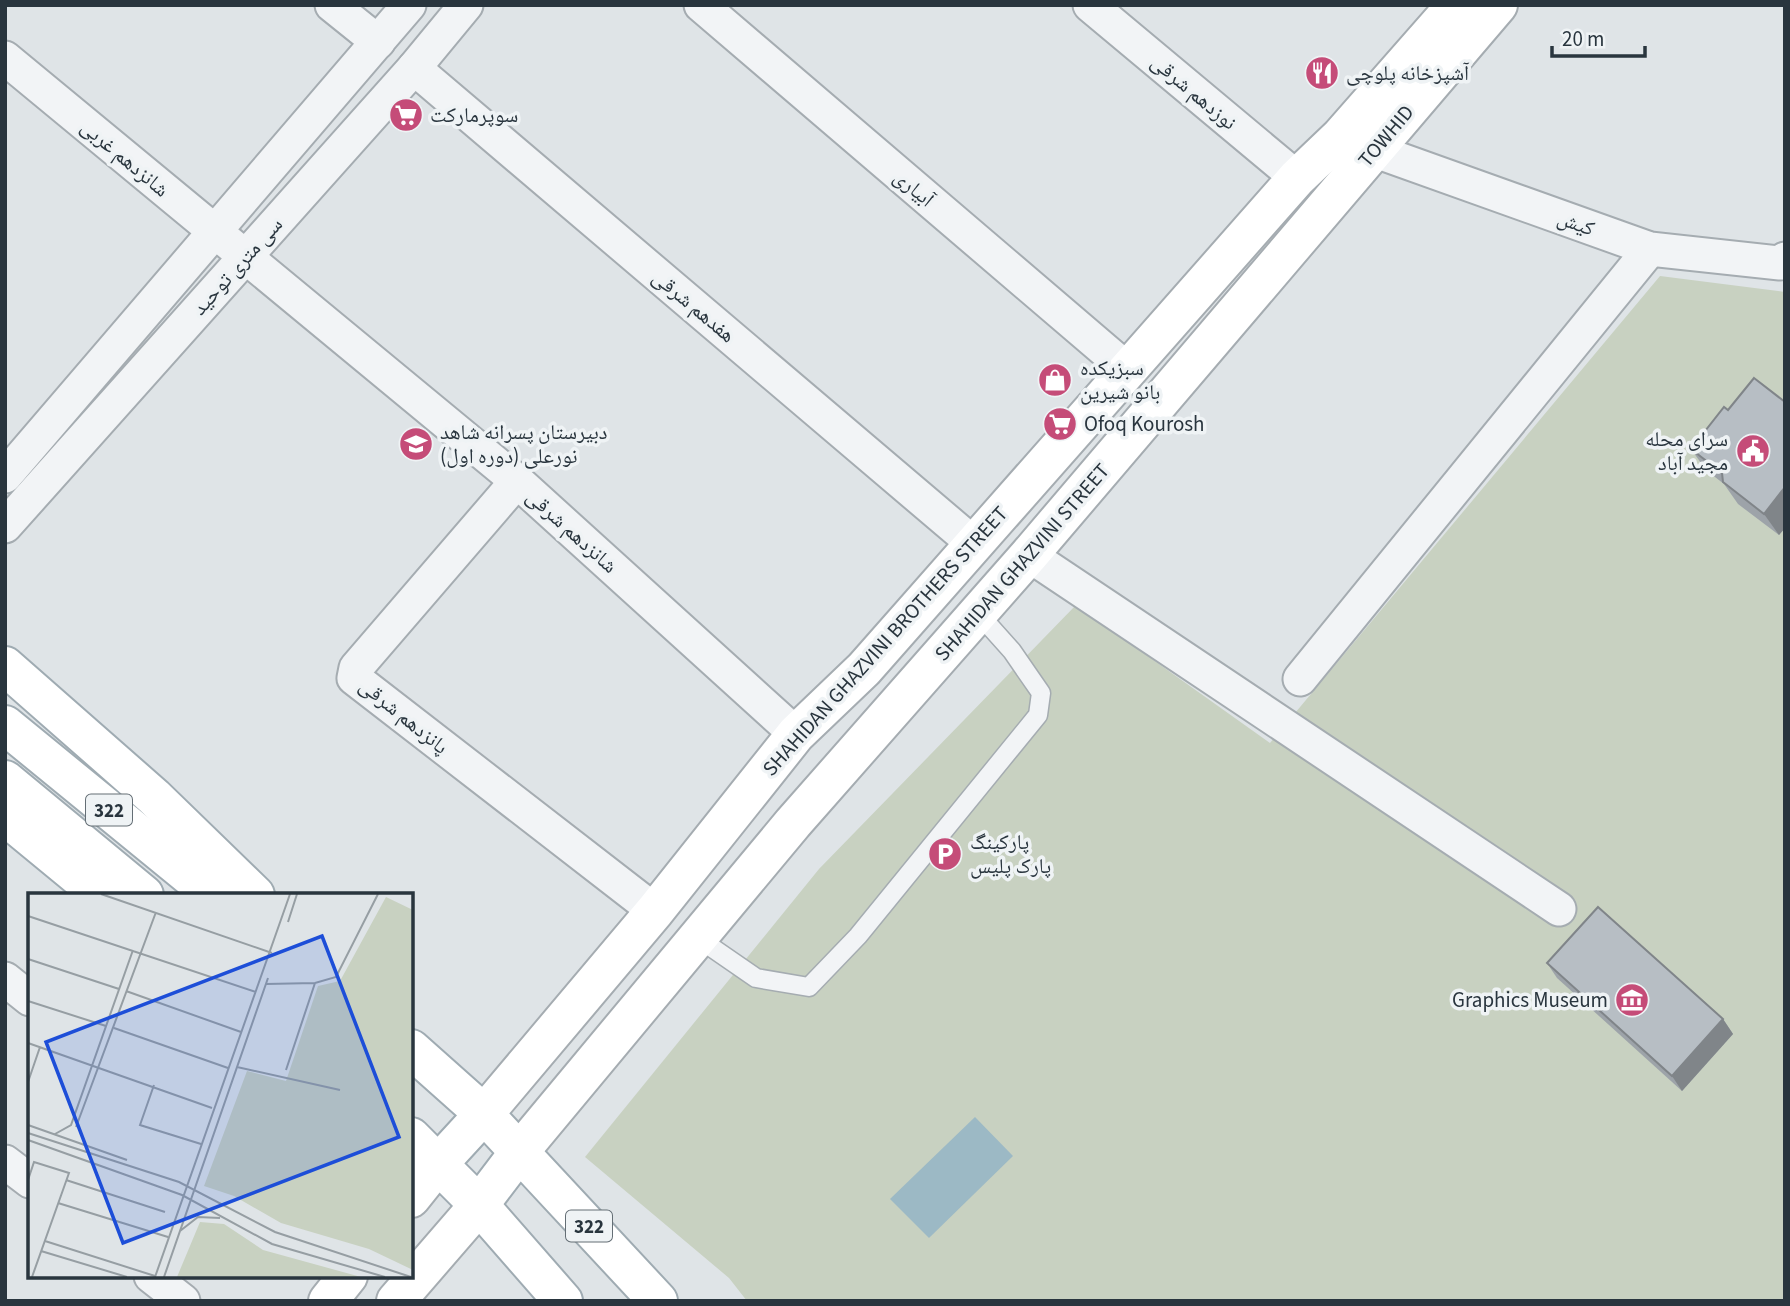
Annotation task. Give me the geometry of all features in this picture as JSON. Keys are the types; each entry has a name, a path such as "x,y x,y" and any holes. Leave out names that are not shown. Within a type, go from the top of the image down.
{"main road":[{"name":"TOWHID","path":"1330,204 1357,144 1456,5"},
{"name":"TOWHID","path":"1297,178 1357,144 1494,7"},
{"name":"SHAHIDAN GHAZVINI BROTHERS STREET","path":"413,1196 655,911 796,734 864,669 1297,178"},
{"path":"1297,178 1330,204"},
{"name":"SHAHIDAN GHAZVINI STREET","path":"698,938 793,823 1029,555 1330,204"},
{"path":"5,666 154,797 253,893"},
{"name":"322","path":"5,725 211,893"},
{"name":"322","path":"5,780 142,893"},
{"path":"5,816 99,893"},
{"path":"396,1301 479,1205 520,1151 698,938"},
{"name":"322","path":"413,1051 484,1114 658,1301"},
{"path":"413,1139 479,1205 564,1301"},
{"path":"328,1301 346,1278"}],"street":[{"path":"332,5 378,42"},
{"path":"5,476 409,5"},
{"name":"سی متری توحید","path":"5,526 414,68 466,5"},
{"name":"آبیاری","path":"701,5 1128,370"},
{"name":"نوزدهم شرقی","path":"1090,5 1297,178"},
{"name":"شانزدهم غربی","path":"5,58 244,258"},
{"name":"هفدهم شرقی","path":"414,68 974,544"},
{"name":"کیش","path":"1357,144 1650,249 1780,263 1785,259"},
{"path":"1300,679 1650,249"},
{"name":"شانزدهم شرقی","path":"244,258 517,481 796,734"},
{"name":"پانزدهم شرقی","path":"517,481 356,668 354,678 655,911"},
{"path":"1029,555 1559,909"},
{"path":"5,979 28,997"},
{"path":"5,1162 28,1179"},
{"path":"154,1278 183,1301"}],"lane":[{"path":"698,938 756,978 809,987 858,936 1038,715 1041,693 1012,651 978,613"}],"green space":[{"path":"1660,276 1785,292 1785,1301 747,1301 729,1278 585,1157 819,869 1076,605 1270,743"}],"water":[{"path":"975,1117 1013,1156 929,1238 890,1199"}],"building":[{"name":"سرای محله مجید آباد","path":"1754,378 1785,402 1785,487 1764,514 1723,482 1722,473 1691,449 1724,407 1728,410"},
{"path":"1598,907 1723,1019 1672,1076 1547,963"}],"place":[{"name":"آشپزخانه پلوچی","path":"1322,73"},
{"name":"سوپرمارکت","path":"406,115"},
{"name":"سبزیکده بانو شیرین","path":"1055,380"},
{"name":"Ofoq Kourosh","path":"1060,424"},
{"name":"دبیرستان پسرانه شاهد نورعلی (دوره اول)","path":"416,444"},
{"name":"سرای محله مجید آباد","path":"1753,451"},
{"name":"پارکینگ پارک پلیس","path":"945,854"},
{"name":"Graphics Museum","path":"1632,1000"}]}
